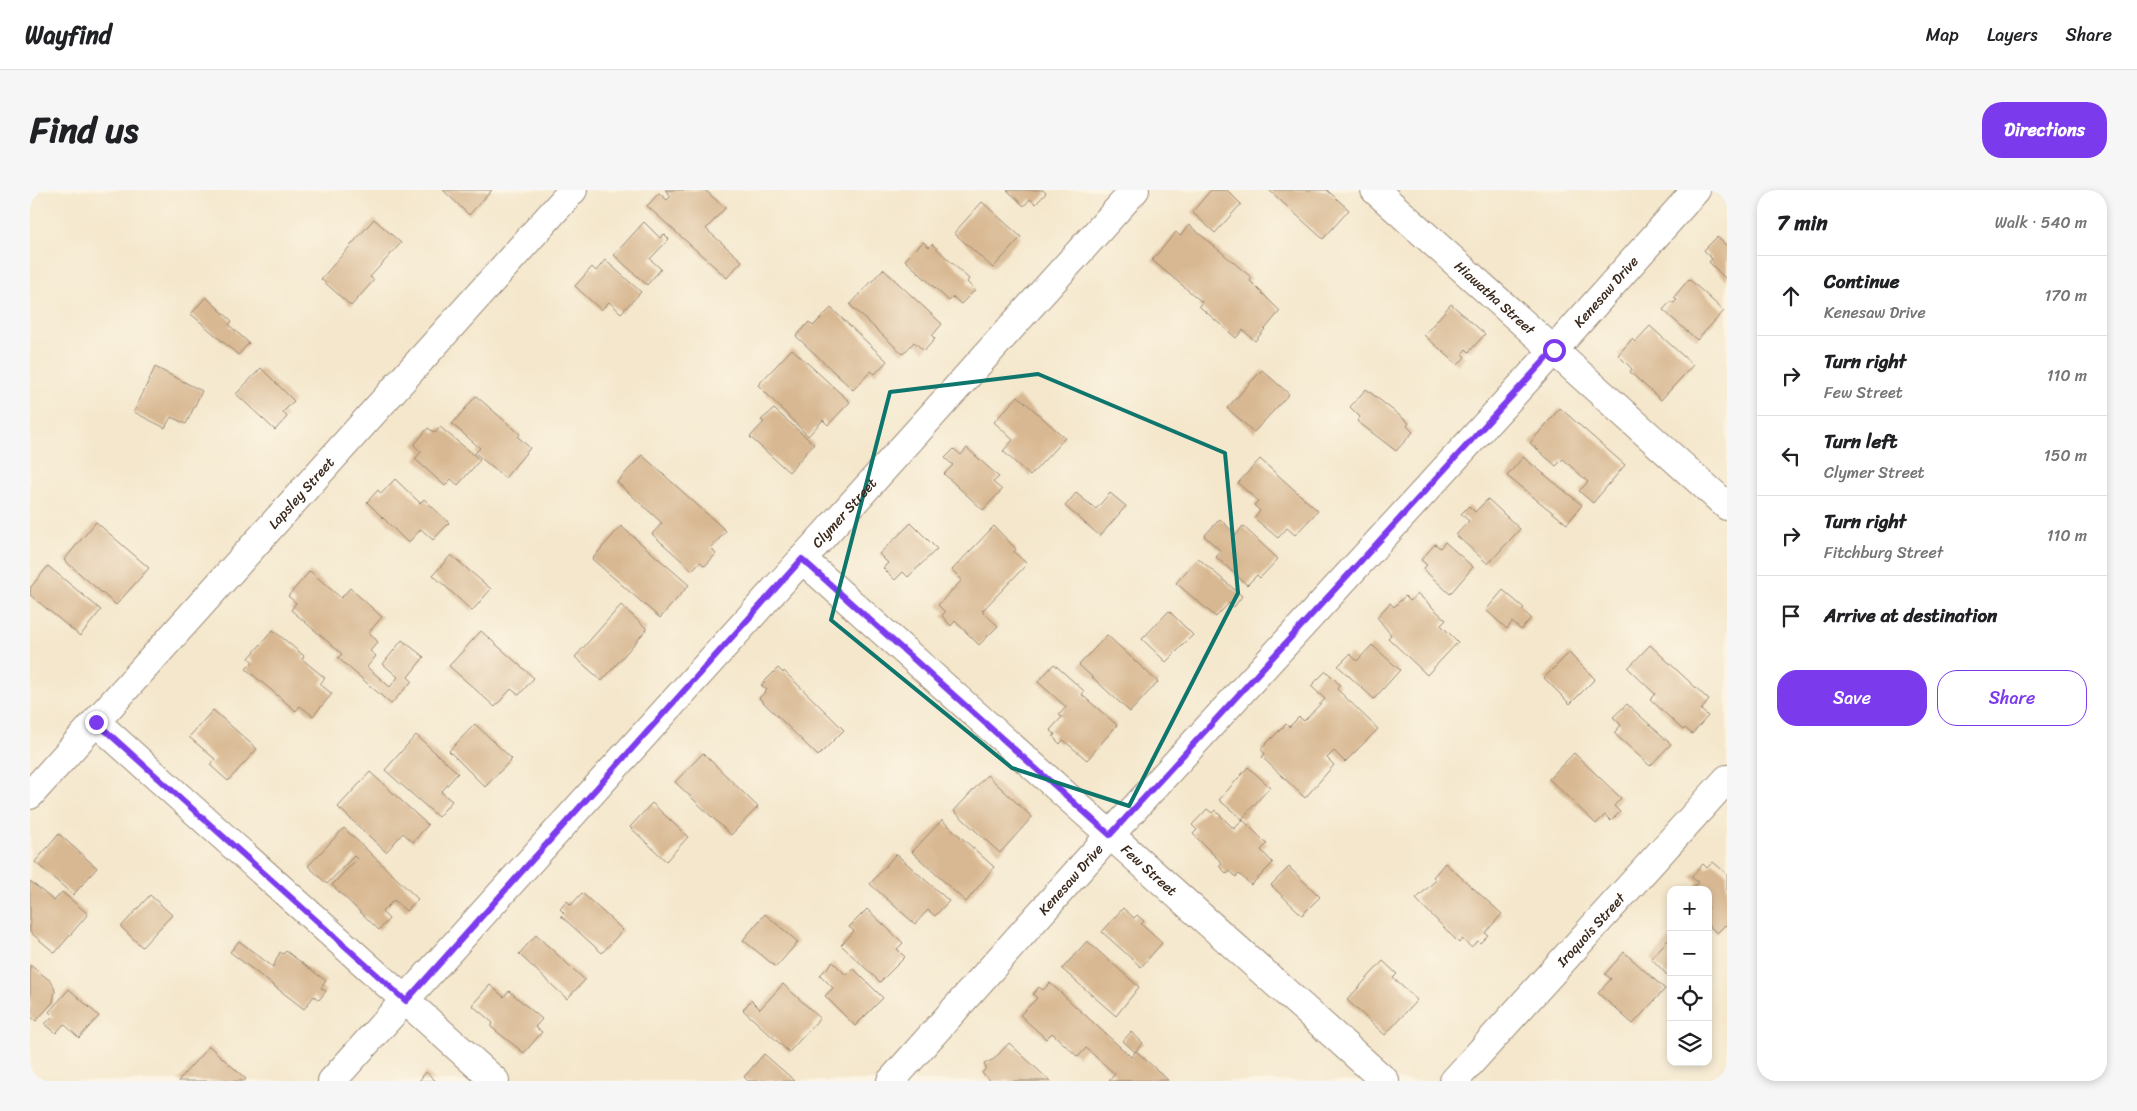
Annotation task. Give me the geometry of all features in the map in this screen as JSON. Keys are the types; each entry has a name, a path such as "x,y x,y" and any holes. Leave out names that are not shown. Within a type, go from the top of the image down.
{"street":[{"name":"Lapsley Street","path":"30,795 573,190"},
{"name":"Clymer Street","path":"332,1081 1135,190"},
{"name":"Hiawatha Street","path":"1375,190 1727,506"},
{"name":"Kenesaw Drive","path":"891,1081 1110,835 1554,350 1696,190"},
{"name":"Few Street","path":"802,559 1385,1081"},
{"path":"96,722 495,1081"},
{"name":"Iroquois Street","path":"1454,1081 1727,779"}],"highlighted area":[{"path":"1038,374 1225,453 1238,593 1129,806 1012,768 831,620 890,392"}],"building":[{"path":"443,190 492,190 469,215"},
{"path":"665,190 705,190 725,208 706,229 742,261 727,278 647,206 659,193 667,200 671,196"},
{"path":"1007,190 1043,190 1046,193 1036,204 1030,199 1024,206"},
{"path":"1211,190 1227,190 1241,204 1215,233 1192,212"},
{"path":"1269,190 1327,190 1349,210 1323,239"},
{"path":"982,202 1021,237 993,268 954,233"},
{"path":"374,219 401,243 370,277 374,280 351,306 321,279"},
{"path":"644,222 660,238 664,234 669,239 650,259 661,269 647,285 614,255"},
{"path":"1189,225 1252,278 1250,281 1280,311 1255,341 1243,330 1236,338 1199,306 1202,302 1152,260 1176,232 1180,236"},
{"path":"1717,237 1727,246 1727,280 1709,262 1712,259 1704,250"},
{"path":"923,242 929,247 932,244 969,279 967,282 975,290 961,304 953,297 949,301 905,260"},
{"path":"605,260 641,292 621,313 609,302 601,310 575,286 592,267 596,271"},
{"path":"883,269 942,324 932,336 935,339 924,351 914,342 903,354 850,305"},
{"path":"1689,279 1724,311 1697,340 1663,310 1671,301 1674,303 1677,300 1674,297"},
{"path":"206,297 232,321 229,325 249,343 238,355 191,314"},
{"path":"1451,304 1485,334 1469,352 1466,349 1462,354 1465,357 1458,365 1424,335"},
{"path":"831,308 887,361 875,374 871,371 853,390 796,336 809,322 813,326"},
{"path":"1650,326 1693,365 1661,400 1630,372 1632,369 1618,355 1632,339 1635,342"},
{"path":"792,349 850,402 828,425 823,420 808,436 758,385"},
{"path":"155,367 202,391 186,424 171,417 165,428 134,412"},
{"path":"261,368 294,401 283,412 287,417 275,430 236,394"},
{"path":"1262,370 1289,394 1254,432 1227,408"},
{"path":"1366,389 1409,423 1407,426 1413,432 1396,451 1357,421 1360,417 1350,407"},
{"path":"476,396 520,434 518,437 530,448 505,478 475,453 480,448 452,424"},
{"path":"1018,396 1065,438 1030,476 1003,451 1013,440 994,422"},
{"path":"1560,408 1625,465 1593,503 1579,491 1588,482 1563,459 1556,466 1530,443"},
{"path":"774,409 814,444 789,472 750,437 764,422 761,420"},
{"path":"440,427 480,460 458,485 451,479 445,486 415,459 421,452 414,445 428,428 435,433"},
{"path":"967,448 999,477 993,482 1002,490 983,510 944,474 953,465 945,458 954,449 961,455"},
{"path":"642,455 726,531 711,548 716,554 705,566 700,562 692,570 652,534 662,523 617,482"},
{"path":"1523,457 1582,505 1567,524 1507,476"},
{"path":"1260,459 1318,511 1295,535 1287,528 1278,538 1254,518 1260,511 1254,505 1258,501 1238,483"},
{"path":"395,479 420,503 424,499 449,523 433,540 421,529 408,543 367,502 378,490 381,494"},
{"path":"1076,493 1096,509 1110,493 1126,506 1100,536 1065,506"},
{"path":"1488,499 1520,529 1488,564 1456,535 1469,521 1461,514 1469,506 1475,512"},
{"path":"1220,519 1236,535 1243,526 1278,559 1260,578 1257,575 1247,585 1216,557 1221,551 1204,536"},
{"path":"96,522 149,568 116,605 64,560"},
{"path":"911,523 937,549 908,577 903,572 895,580 883,568 888,563 879,554"},
{"path":"621,526 689,585 660,618 592,559"},
{"path":"994,526 1016,549 1014,552 1027,564 982,611 998,626 979,645 955,621 951,626 942,616 945,612 938,605 962,580 952,570"},
{"path":"1445,542 1473,567 1450,594 1423,569 1427,565 1421,560 1435,544 1440,548"},
{"path":"451,555 491,589 472,611 433,575"},
{"path":"1198,558 1242,596 1234,607 1229,603 1216,617 1176,583"},
{"path":"48,566 101,610 80,636 30,595 30,588"},
{"path":"310,571 341,598 350,588 382,617 369,632 378,642 370,651 376,656 367,667 390,687 398,677 383,664 402,640 424,657 408,677 412,681 391,704 338,658 342,654 291,610 296,603 288,596"},
{"path":"1503,590 1524,608 1522,610 1531,618 1521,630 1512,622 1507,629 1486,610"},
{"path":"1418,594 1446,620 1441,625 1458,642 1427,675 1388,638 1391,635 1377,617 1390,603 1394,607 1405,596 1410,601"},
{"path":"621,605 647,629 602,681 575,657"},
{"path":"1169,611 1193,635 1166,662 1142,639"},
{"path":"273,630 304,656 302,659 325,678 320,684 332,694 313,716 300,706 296,711 246,669 253,662 249,658"},
{"path":"481,631 534,678 519,695 511,689 495,707 449,666"},
{"path":"1107,635 1158,682 1130,712 1079,665"},
{"path":"1372,645 1400,670 1374,699 1338,666 1350,654 1357,661"},
{"path":"1650,645 1709,700 1701,710 1708,716 1692,734 1685,728 1683,730 1650,699 1655,694 1628,668"},
{"path":"1569,653 1595,679 1570,704 1544,678"},
{"path":"1054,664 1084,691 1082,695 1117,725 1087,760 1063,740 1060,744 1053,737 1055,734 1050,730 1062,717 1059,715 1066,707 1038,682"},
{"path":"778,668 783,673 784,671 844,730 818,756 759,698 767,690 761,685"},
{"path":"1326,671 1340,685 1337,689 1378,729 1345,762 1334,751 1327,758 1334,765 1305,798 1262,757 1265,754 1261,749 1286,724 1289,727 1299,717 1304,721 1325,699 1311,686"},
{"path":"1627,704 1671,744 1650,766 1614,733 1621,725 1613,717"},
{"path":"213,710 257,749 228,781 210,765 215,759 189,737"},
{"path":"475,724 512,759 485,787 449,751"},
{"path":"416,735 458,773 441,792 452,801 438,817 385,770"},
{"path":"703,753 758,807 731,835 675,782"},
{"path":"1574,753 1621,798 1614,806 1620,812 1611,821 1605,815 1596,824 1549,779"},
{"path":"1248,767 1270,787 1242,819 1219,800"},
{"path":"370,772 428,825 413,842 403,833 386,852 338,807"},
{"path":"987,775 1032,817 1000,853 954,811"},
{"path":"652,803 688,837 666,861 630,827"},
{"path":"1207,809 1212,813 1215,810 1234,829 1243,820 1267,844 1261,850 1273,863 1251,885 1239,874 1236,877 1230,871 1227,874 1219,866 1222,863 1193,834 1197,830 1192,825"},
{"path":"942,820 994,867 966,902 912,852"},
{"path":"344,828 418,899 406,911 394,900 382,912 389,919 379,930 332,885 357,859 354,856 327,884 308,866"},
{"path":"59,834 97,868 73,895 35,862"},
{"path":"896,854 949,901 935,916 928,910 915,924 870,884"},
{"path":"1713,862 1727,874 1727,927 1725,925 1717,933 1712,929 1712,886 1694,886 1698,882 1691,877 1703,864 1707,868"},
{"path":"1445,863 1502,914 1485,933 1488,935 1480,943 1478,941 1471,947 1462,939 1459,943 1416,899 1436,880 1433,877"},
{"path":"1289,867 1320,897 1302,915 1271,885"},
{"path":"30,881 54,901 62,892 88,914 55,953 30,932"},
{"path":"582,893 623,930 602,953 561,916 564,913 560,909 567,901 571,905"},
{"path":"150,895 172,915 142,947 121,927"},
{"path":"1123,908 1134,918 1137,915 1144,921 1141,924 1162,943 1141,967 1102,932"},
{"path":"867,909 903,943 897,949 905,957 880,982 841,945 854,931 849,927"},
{"path":"765,914 798,942 776,967 743,940"},
{"path":"536,935 585,980 567,999 519,954"},
{"path":"239,941 273,967 280,952 283,954 286,951 326,981 321,988 326,991 319,1000 314,996 304,1009 230,952"},
{"path":"1087,941 1139,987 1116,1016 1062,969"},
{"path":"1667,941 1667,975 1651,958"},
{"path":"1624,952 1665,989 1633,1024 1598,993 1611,979 1605,974"},
{"path":"1383,961 1397,974 1393,978 1417,1000 1385,1035 1347,1000"},
{"path":"833,962 846,975 853,968 883,998 855,1026 825,996 833,988 820,975"},
{"path":"30,965 52,982 55,991 53,1002 36,1021 30,1016"},
{"path":"1050,983 1131,1057 1136,1051 1168,1080 1109,1081 1115,1074 1086,1048 1078,1057 1052,1033 1046,1039 1020,1015 1037,998 1033,994 1039,987 1043,990"},
{"path":"783,984 820,1018 789,1052 743,1010 751,1000 760,1009"},
{"path":"490,985 504,997 509,991 542,1019 535,1027 542,1032 524,1053 491,1027 493,1023 472,1005"},
{"path":"69,989 99,1016 79,1038 64,1024 56,1033 45,1024 53,1016 49,1012"},
{"path":"1131,1032 1143,1043 1135,1052 1123,1041"},
{"path":"1009,1043 1050,1081 991,1081 982,1073 986,1068 984,1064 994,1059"},
{"path":"209,1046 246,1079 244,1081 178,1081"},
{"path":"764,1054 795,1081 748,1081 744,1077"},
{"path":"426,1072 436,1081 419,1081"}],"route":[{"path":"96,722 406,1001 802,559 1110,835 1554,350"}]}
